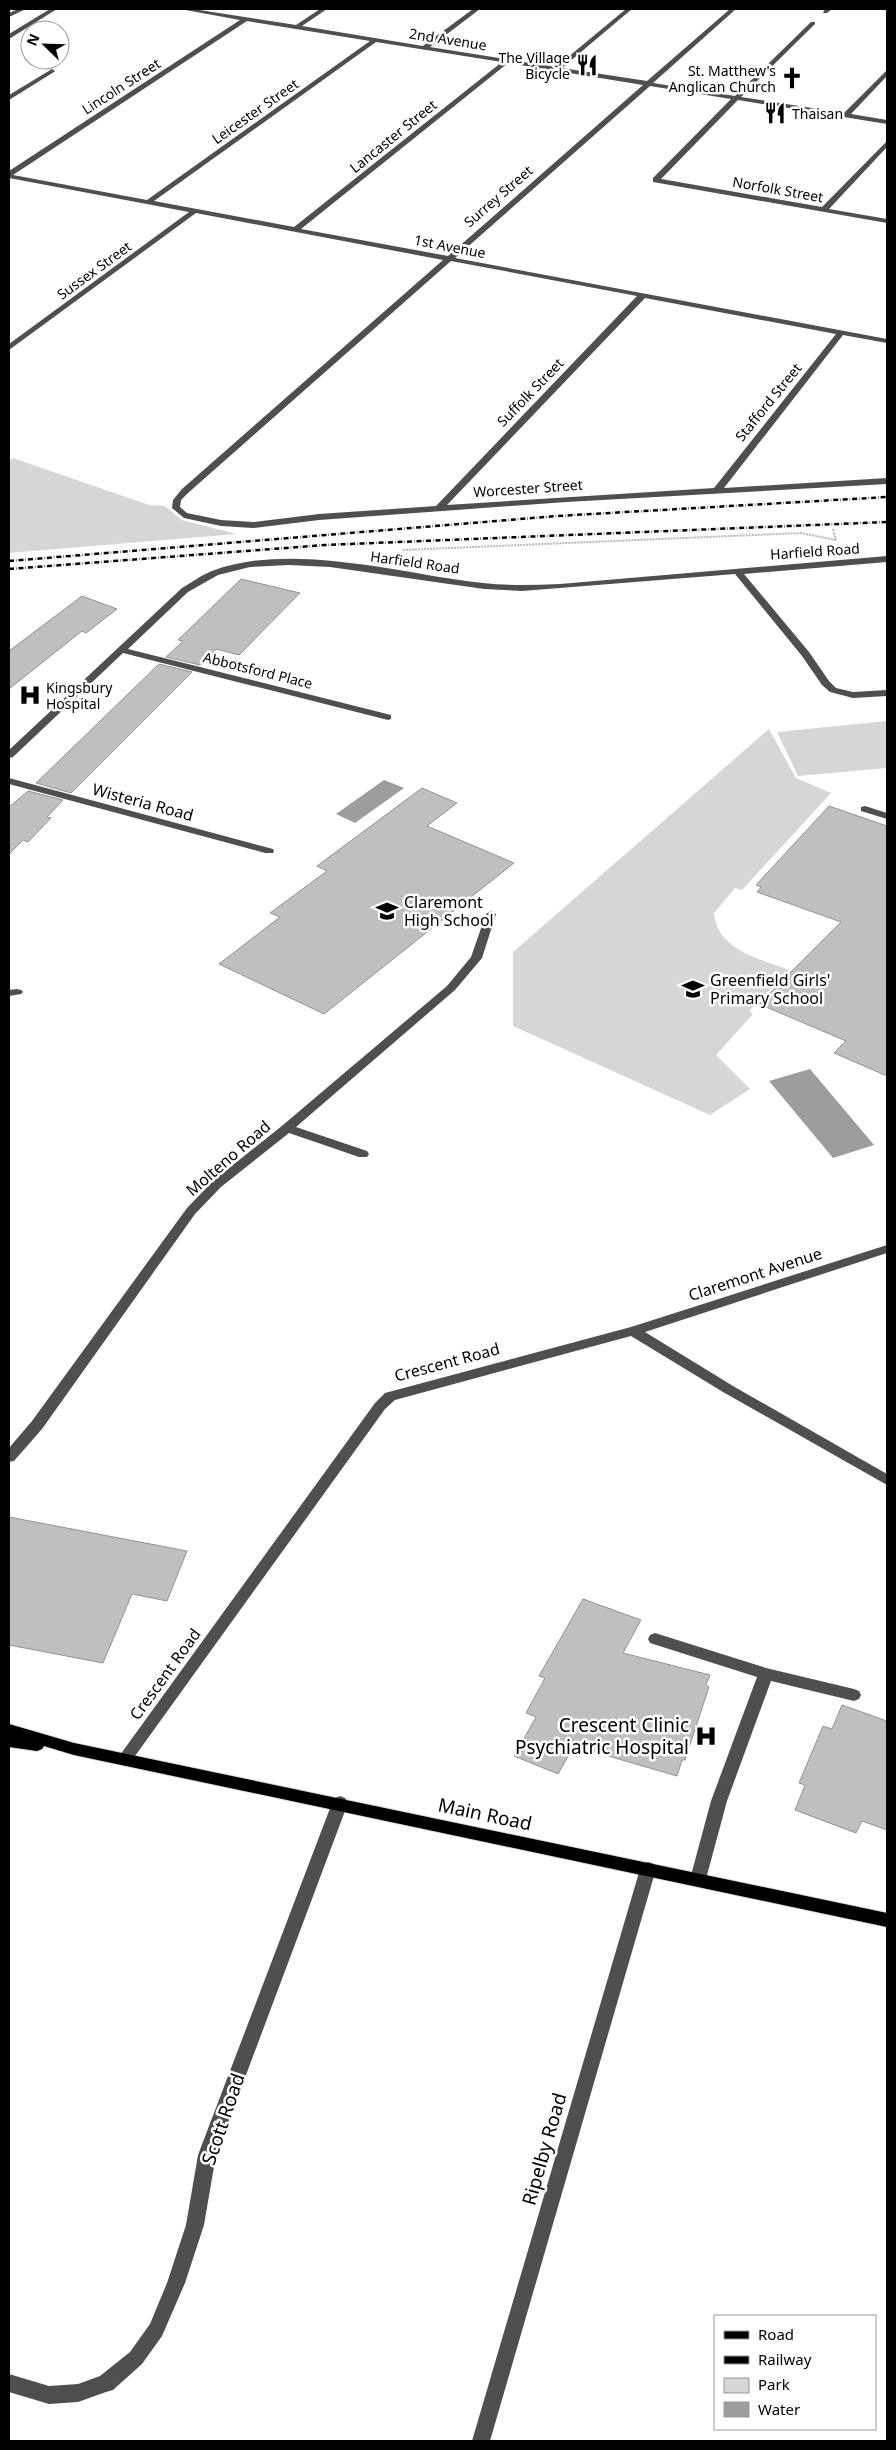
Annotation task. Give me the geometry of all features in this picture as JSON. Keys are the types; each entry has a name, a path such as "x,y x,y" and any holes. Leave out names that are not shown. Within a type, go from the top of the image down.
{"main road":[{"name":"Main Road","path":"9,1730 74,1749"},
{"name":"Main Road","path":"9,1741 74,1749 125,1759 887,1920"}],"street":[{"path":"9,15 23,9"},
{"path":"9,36 54,9"},
{"name":"2nd Avenue","path":"183,9 887,122"},
{"path":"297,27 324,9"},
{"path":"424,48 477,9"},
{"path":"557,69 628,9"},
{"name":"Surrey Street","path":"176,508 177,500 185,491 732,9"},
{"name":"Lincoln Street","path":"9,175 246,19"},
{"path":"736,98 813,23"},
{"name":"Leicester Street","path":"148,202 375,40"},
{"name":"Lancaster Street","path":"295,230 507,61"},
{"path":"9,98 52,71"},
{"path":"845,116 887,72"},
{"name":"Norfolk Street","path":"736,98 656,178 665,182 887,221"},
{"path":"824,210 887,143"},
{"name":"1st Avenue","path":"9,175 887,341"},
{"name":"Sussex Street","path":"9,348 195,211"},
{"name":"Suffolk Street","path":"438,509 643,295"},
{"name":"Stafford Street","path":"718,489 841,332"},
{"name":"Worcester Street","path":"176,508 184,515 238,525 718,489 887,481"},
{"name":"Harfield Road","path":"9,755 196,581 213,573 254,565 312,563 513,589 887,559"},
{"path":"737,571 806,654 825,684 833,690 853,695 887,693"},
{"name":"Abbotsford Place","path":"121,650 388,717"},
{"name":"Wisteria Road","path":"9,781 269,851"},
{"path":"864,809 887,816"},
{"name":"Molteno Road","path":"9,1457 37,1424 191,1211 217,1184 287,1128 451,988 476,958 491,914"},
{"path":"287,1128 363,1154"},
{"name":"Claremont Avenue","path":"633,1331 887,1249"},
{"path":"633,1331 887,1480"},
{"name":"Crescent Road","path":"125,1759 380,1406 390,1396 633,1331"},
{"path":"655,1639 766,1674 854,1695"},
{"path":"698,1879 719,1801 766,1674"},
{"name":"Scott Road","path":"9,2383 49,2395 78,2393 106,2384 136,2358 156,2330 176,2283 195,2225 207,2156 340,1803"},
{"name":"Ripelby Road","path":"481,2441 648,1869"}],"path":[{"path":"398,550 802,533 836,539 833,529"}],"green space":[{"path":"13,458 149,505 165,506 182,520 237,534 9,553 9,461"},
{"path":"887,721 887,768 798,776 777,732"},
{"path":"769,729 796,778 831,793 742,890 735,888 714,913 717,926 731,944 753,957 789,970 751,1009 750,1012 753,1014 716,1055 750,1089 710,1115 513,1026 513,952"}],"water":[{"path":"384,780 404,788 355,823 336,814"},
{"path":"810,1069 874,1145 833,1158 769,1081"}],"building":[{"path":"241,579 300,593 239,655 216,649 200,665 166,657 183,641 178,640"},
{"path":"82,596 117,609 86,633 82,631 9,689 9,651"},
{"path":"159,664 192,672 71,793 36,783"},
{"path":"422,788 457,803 427,826 514,863 324,1014 219,964 280,917 270,913 327,871 317,866"},
{"path":"28,791 63,800 47,817 51,818 28,842 23,840 9,854 9,807"},
{"path":"829,806 887,826 887,1076 834,1053 846,1041 759,1004 841,922 757,892 761,887 756,885"},
{"path":"9,1517 187,1551 167,1601 132,1594 103,1663 9,1645"},
{"path":"583,1599 641,1620 623,1653 710,1675 706,1685 709,1687 685,1760 682,1760 677,1776 574,1746 558,1774 514,1756 536,1717 526,1713 545,1678 539,1676"},
{"path":"842,1705 887,1721 887,1830 862,1821 856,1833 795,1810 805,1785 799,1783 823,1726 832,1729"}],"railway":[{"path":"9,561 557,516 887,497"},
{"path":"9,569 325,545 887,522"}],"place":[{"name":"The Village Bicycle","path":"587,65"},
{"name":"St. Matthew's Anglican Church","path":"792,78"},
{"name":"Thaisan","path":"775,113"},
{"name":"Kingsbury Hospital","path":"30,695"},
{"name":"Claremont High School","path":"387,911"},
{"name":"Greenfield Girls' Primary School","path":"693,989"},
{"name":"Crescent Clinic Psychiatric Hospital","path":"706,1736"}]}
